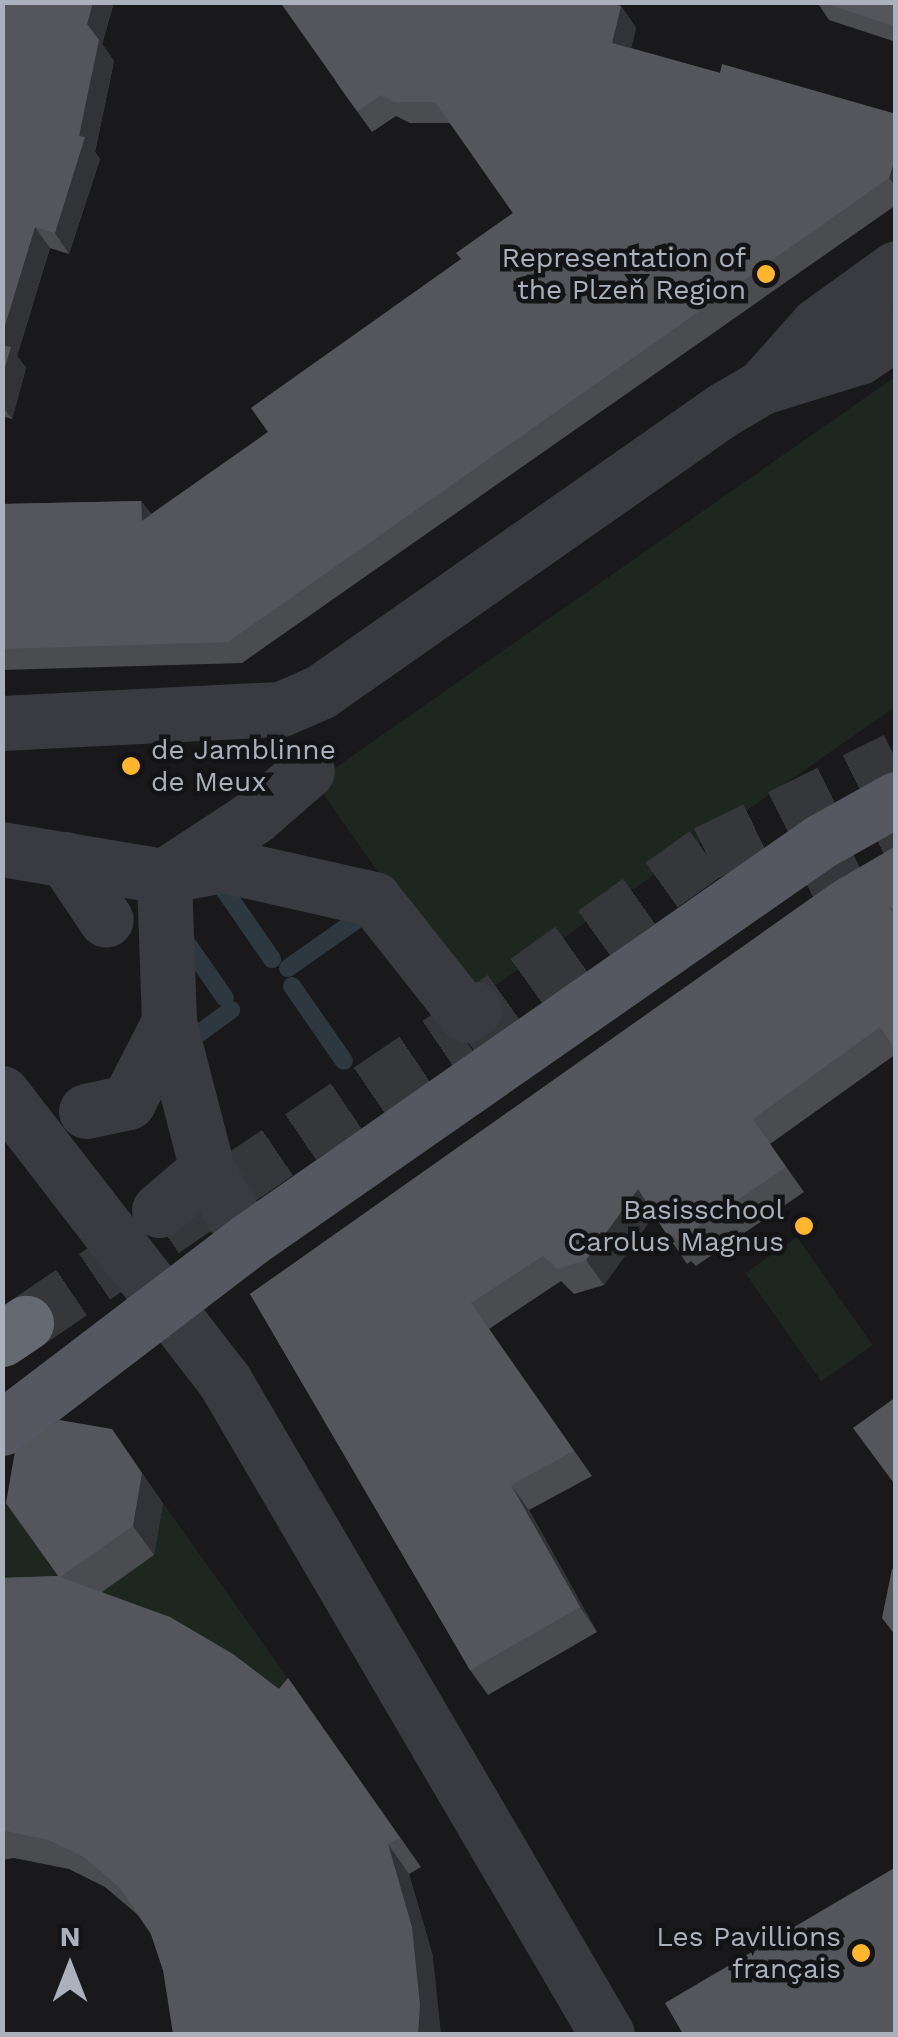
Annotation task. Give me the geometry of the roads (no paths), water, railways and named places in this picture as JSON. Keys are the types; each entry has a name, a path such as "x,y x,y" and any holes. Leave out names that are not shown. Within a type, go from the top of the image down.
{"main road":[{"path":"2,1428 250,1239 734,900 821,841 896,799"}],"street":[{"path":"2,723 281,709 307,698 762,387 817,325 896,268"},
{"path":"762,387 858,357 896,332"},
{"path":"164,876 254,817 317,786"},
{"path":"2,850 164,876 223,865 374,899 462,999"},
{"path":"65,859 106,920"},
{"path":"158,1210 220,1192 169,1022 164,876"},
{"path":"86,1111 128,1102 169,1022"},
{"path":"2,1093 224,1380 589,2027"}],"waterway":[{"path":"218,881 272,959"},
{"path":"288,968 369,911"},
{"path":"182,936 225,998"},
{"path":"292,986 344,1061"},
{"path":"194,1037 231,1010"}],"tunnel":[{"path":"26,1323 459,1029 706,853 896,759"},
{"path":"804,879 896,832"}],"place":[{"name":"Representation of the Plzeň Region","path":"766,274"},
{"name":"de Jamblinne de Meux","path":"131,766"},
{"name":"Basisschool Carolus Magnus","path":"804,1226"},
{"name":"Les Pavillions français","path":"861,1953"}]}
